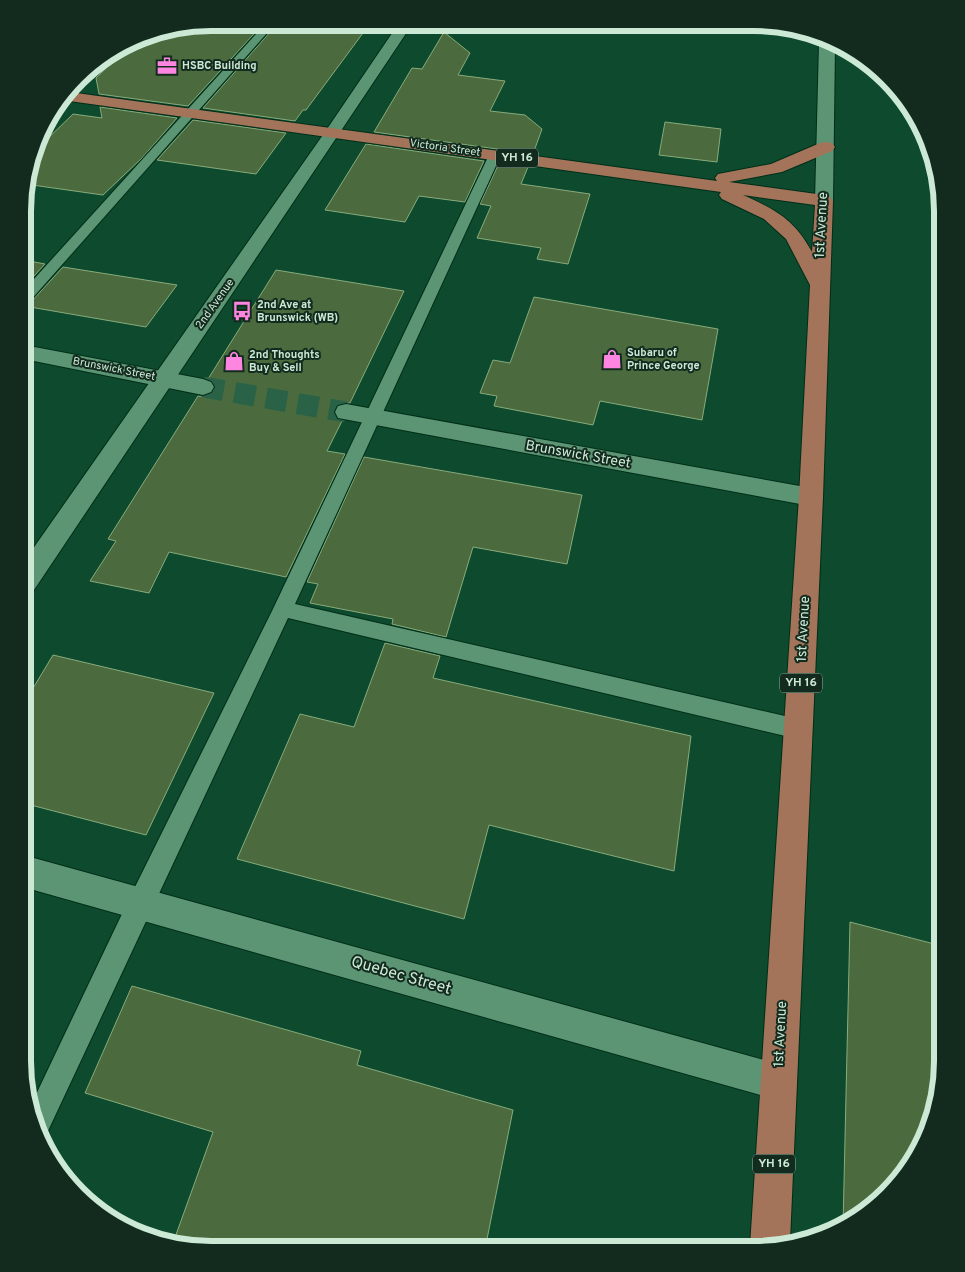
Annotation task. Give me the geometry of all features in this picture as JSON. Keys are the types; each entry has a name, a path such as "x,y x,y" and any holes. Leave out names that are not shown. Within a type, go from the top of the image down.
{"highway":[{"name":"Victoria Street","path":"73,97 700,182 824,201"},
{"path":"700,182 776,168 826,147"},
{"path":"700,182 771,215 794,236 820,285"},
{"name":"1st Avenue","path":"770,1240 811,497 824,201"}],"main road":[{"name":"2nd Avenue","path":"31,573 333,133 401,31"},
{"name":"1st Avenue","path":"824,201 827,47"},
{"name":"Brunswick Street","path":"31,353 203,387"},
{"name":"Brunswick Street","path":"346,412 811,497"},
{"name":"Quebec Street","path":"31,873 778,1082"}],"lane":[{"path":"31,291 264,31"},
{"path":"40,1116 140,904 283,610 495,155"},
{"path":"283,610 798,729"}],"building":[{"path":"212,31 257,31 188,106 99,94 96,78 121,55 165,37"},
{"path":"271,31 346,31 363,33 306,110 303,110 295,121 203,108"},
{"path":"444,32 470,53 458,75 505,81 490,111 525,115 542,129 533,154 374,132 412,68 422,69"},
{"path":"100,107 177,118 142,158 103,195 34,185 37,165 46,140 73,114 102,118"},
{"path":"193,120 286,133 256,174 157,160"},
{"path":"665,122 721,129 717,162 659,155"},
{"path":"366,144 484,161 465,202 419,196 405,222 325,210"},
{"path":"499,163 528,167 521,184 590,194 568,264 537,259 541,248 477,238 491,206 480,204"},
{"path":"31,261 45,264 31,279"},
{"path":"63,267 177,285 146,327 31,307 31,302"},
{"path":"276,270 404,291 350,403 338,404 333,411 336,419 342,421 327,451 345,454 286,577 169,552 149,593 90,581 116,541 108,539 198,396 204,397 213,393 216,386 213,381 208,379"},
{"name":"Subaru of Prince George","path":"534,297 718,329 702,420 600,401 593,425 494,406 497,396 480,393 493,360 510,363"},
{"path":"364,457 582,495 567,564 473,547 446,637 392,624 393,619 310,603 318,584 307,582"},
{"path":"385,643 440,656 433,678 691,736 674,871 489,825 464,919 237,859 300,714 354,727"},
{"path":"53,655 214,693 146,835 31,805 31,692"},
{"path":"850,922 934,944 934,1060 928,1107 910,1150 881,1188 843,1217"},
{"path":"132,986 361,1051 357,1065 513,1110 487,1241 212,1241 175,1237 213,1132 85,1093"}],"tunnel":[{"path":"203,387 346,412"}],"place":[{"name":"HSBC Building","path":"167,66"},
{"name":"2nd Ave at Brunswick (WB)","path":"242,311"},
{"name":"Subaru of Prince George","path":"612,359"},
{"name":"2nd Thoughts Buy & Sell","path":"234,361"}]}
